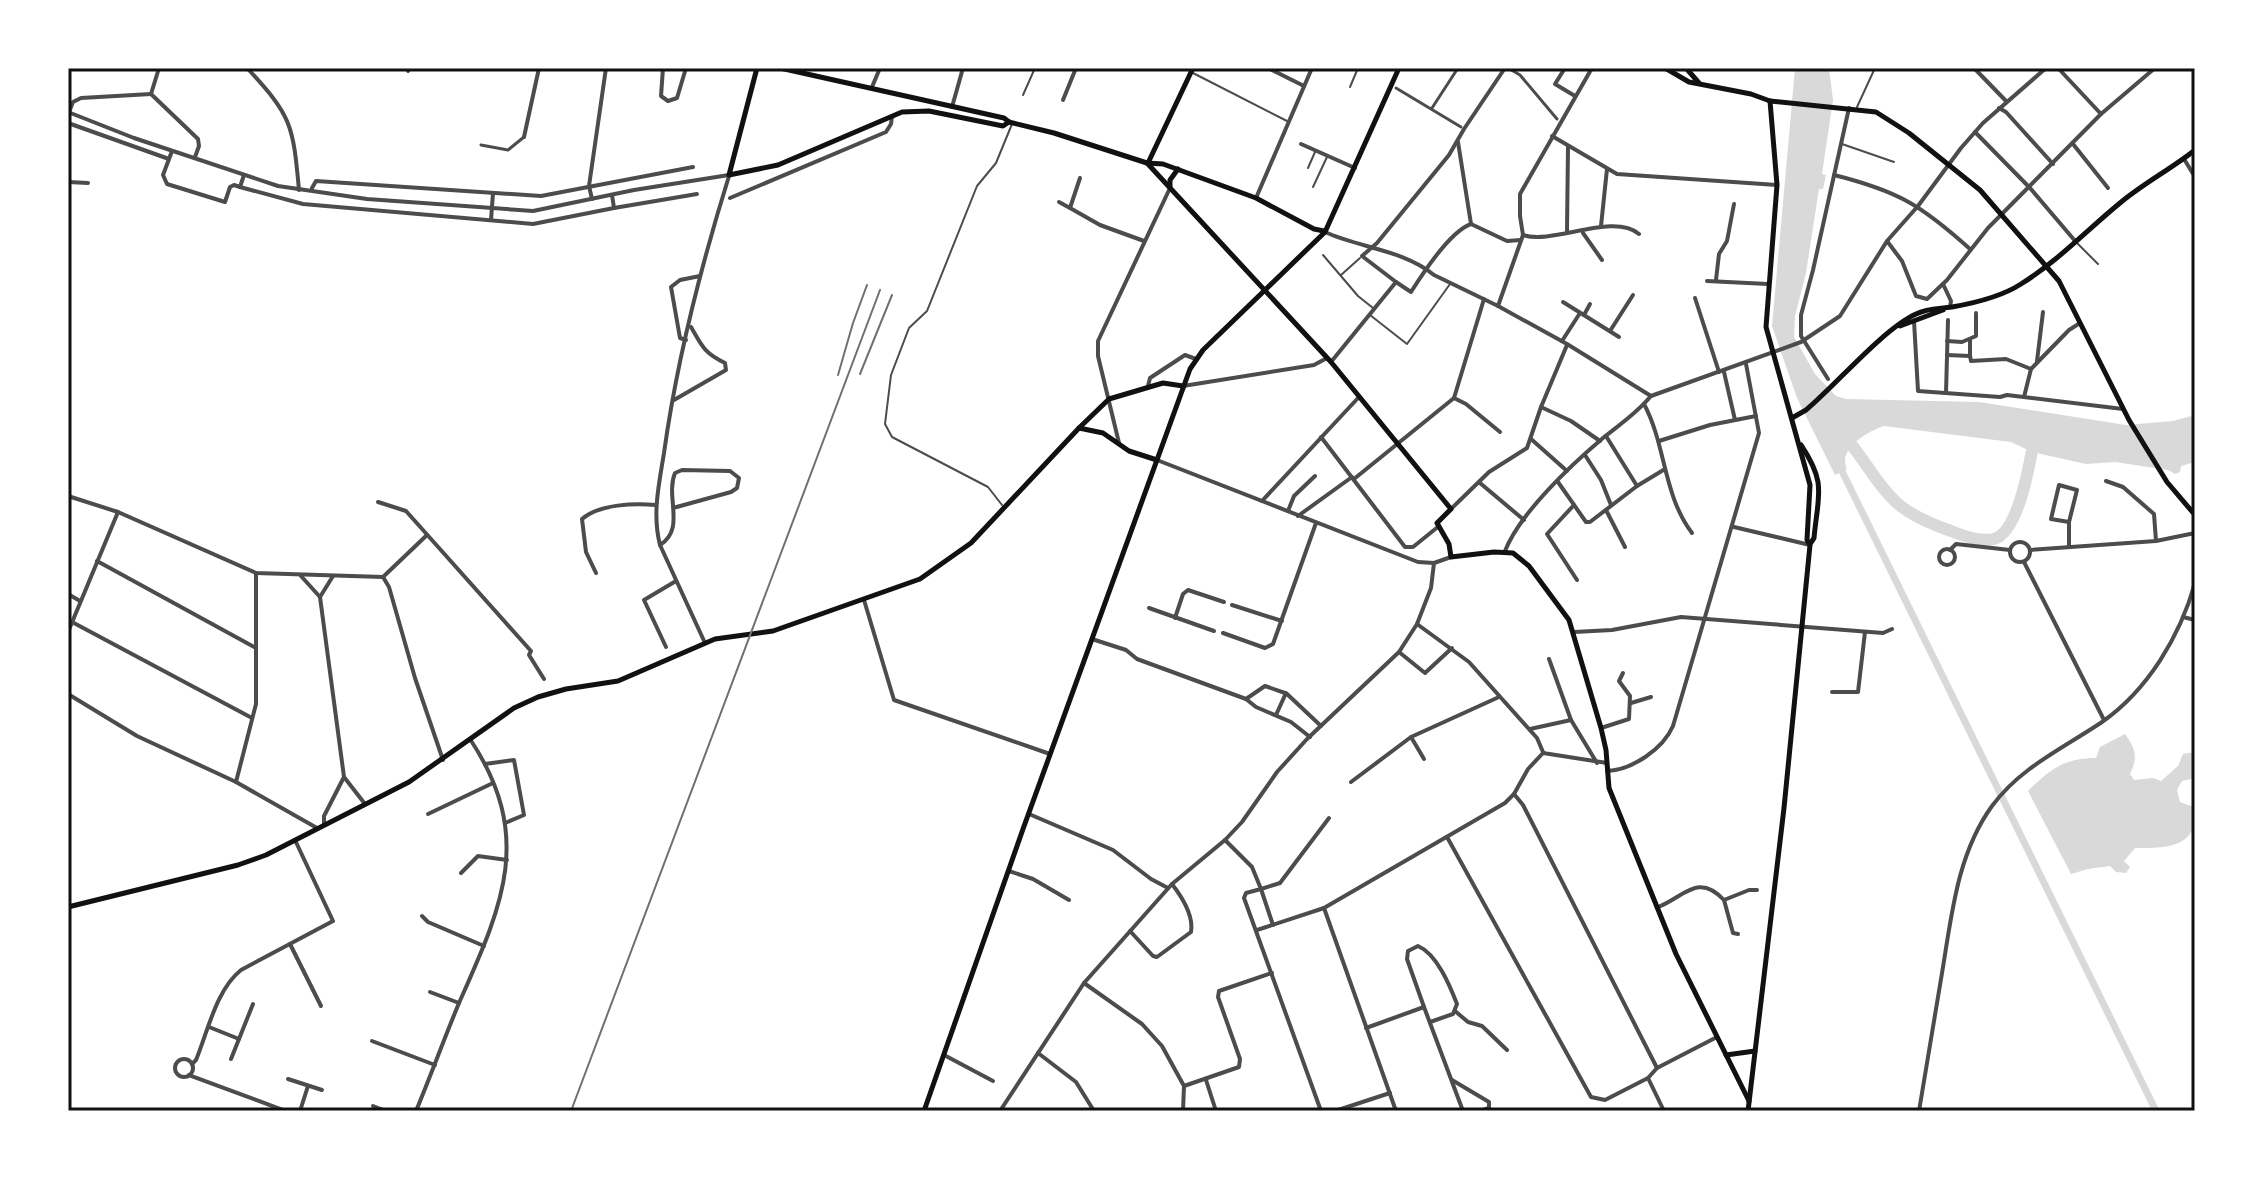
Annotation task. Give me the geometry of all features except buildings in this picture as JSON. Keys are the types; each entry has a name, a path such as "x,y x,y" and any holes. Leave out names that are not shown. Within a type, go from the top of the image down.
{"main road":[{"path":"757,68 729,175 778,165 902,112 929,111 1003,126 1011,122"},
{"path":"780,68 1004,118 1147,163 1178,169 1256,198 1325,232"},
{"path":"924,1111 1183,386 1203,350 1316,247 1399,68"},
{"path":"1665,68 1689,82 1751,94 1770,101 1876,112 1980,190 2059,281 2129,420 2163,475 2195,515"},
{"path":"1686,68 1700,84"},
{"path":"1147,163 1192,70"},
{"path":"898,94 905,107 902,112"},
{"path":"1770,101 1777,185 1766,327 1810,485 1807,540 1810,545"},
{"path":"1899,326 1949,307 2005,293 2048,265 2120,203 2195,150"},
{"path":"1147,163 1361,396 1451,509 1438,520 1449,544 1451,557 1505,551 1521,558 1569,620 1601,728 1609,788 1676,954 1749,1101"},
{"path":"1170,188 1170,180 1178,169"},
{"path":"1792,418 1831,389 1878,342 1915,314 1949,307"},
{"path":"68,907 238,865 266,855 409,782 514,708 547,693 618,681 705,643 773,631 920,579 939,569 971,543 1109,399 1163,383 1183,386"},
{"path":"1079,428 1103,433 1129,451 1157,460"},
{"path":"1748,1111 1786,794 1810,545 1814,538 1820,486 1816,467 1798,439"},
{"path":"1726,1055 1755,1051"}],"street":[{"path":"151,94 159,68"},
{"path":"247,68 278,102 290,125 299,191"},
{"path":"481,145 508,150 524,137 539,68"},
{"path":"592,199 589,186 606,68"},
{"path":"663,68 661,96 668,101 677,98 686,68"},
{"path":"872,87 880,68"},
{"path":"952,107 963,68"},
{"path":"1063,100 1076,68"},
{"path":"1256,198 1312,68"},
{"path":"1432,108 1458,68"},
{"path":"1557,119 1520,75 1506,68 1458,142 1377,243 1362,256 1411,292 1462,227 1471,224 1507,241 1567,231 1583,232 1601,226 1633,229 1639,234"},
{"path":"1565,68 1555,84 1575,96"},
{"path":"1498,306 1522,237 1520,194 1592,68"},
{"path":"1974,68 2006,101"},
{"path":"1505,551 1511,536 1567,471 1651,396 1746,364 1821,331 1847,307 1887,241 1975,132 2046,68"},
{"path":"2058,68 2101,114"},
{"path":"1887,241 1902,261 1916,296 1927,299 2003,213 2101,114 2155,68"},
{"path":"1272,69 1304,86"},
{"path":"1396,88 1461,127"},
{"path":"195,157 198,139 151,94 81,98 73,102 68,112 134,138 299,191 533,211 729,175 700,276 672,401 656,505 660,545 705,643"},
{"path":"1828,379 1802,341 1801,315 1849,108"},
{"path":"1999,108 2053,164"},
{"path":"730,198 886,132 892,116"},
{"path":"68,123 169,159"},
{"path":"1975,132 2030,188 2076,242"},
{"path":"1552,136 1607,169 1620,172 1777,185"},
{"path":"832,141 837,153"},
{"path":"1458,142 1471,224"},
{"path":"1301,144 1355,168"},
{"path":"2073,144 2108,188"},
{"path":"1567,231 1568,146"},
{"path":"173,150 163,175 167,184 225,202 232,185 303,204 533,224 697,194"},
{"path":"2184,159 2195,177"},
{"path":"312,188 316,181 541,196 693,167"},
{"path":"1601,226 1607,169"},
{"path":"240,187 244,175"},
{"path":"1834,175 1884,189 1918,206 1970,249"},
{"path":"1070,208 1080,178"},
{"path":"68,182 88,183"},
{"path":"1735,190 1736,184"},
{"path":"1119,444 1098,356 1098,341 1170,188"},
{"path":"491,220 493,193"},
{"path":"612,195 614,208"},
{"path":"581,201 584,214"},
{"path":"1059,202 1100,225 1144,241"},
{"path":"1716,280 1719,254 1727,241 1734,204"},
{"path":"1325,232 1401,257 1427,269 1562,341 1651,396"},
{"path":"1583,232 1602,260"},
{"path":"686,340 680,338 671,287 680,280 700,276"},
{"path":"1707,281 1768,284"},
{"path":"1183,386 1329,360 1396,282"},
{"path":"1943,284 1951,301 1949,307"},
{"path":"1610,331 1633,295"},
{"path":"1695,298 1722,372 1735,420"},
{"path":"1298,516 1400,444 1454,398 1484,299"},
{"path":"1563,302 1619,337"},
{"path":"1562,341 1590,304"},
{"path":"2036,363 2043,312"},
{"path":"1947,341 1962,342 1976,336 1976,313"},
{"path":"1946,393 1948,320"},
{"path":"1914,321 1918,391 2015,396 2123,408"},
{"path":"2024,397 2031,369 2069,330 2080,323"},
{"path":"672,401 726,370 725,363 709,356 704,350 690,325"},
{"path":"1970,339 1971,361 2006,359 2031,369"},
{"path":"1451,509 1503,462 1522,453 1531,439 1567,344"},
{"path":"1148,386 1150,378 1185,355 1196,359"},
{"path":"1947,355 1970,356"},
{"path":"1607,771 1618,770 1642,758 1669,736 1759,433 1746,364"},
{"path":"1262,501 1361,396"},
{"path":"1454,398 1500,432"},
{"path":"1644,404 1659,441 1683,522 1692,533"},
{"path":"1541,407 1571,421 1600,441"},
{"path":"1659,441 1710,425 1756,416"},
{"path":"1606,436 1637,486"},
{"path":"1321,437 1405,547 1413,547 1439,526"},
{"path":"1531,439 1567,471"},
{"path":"1585,455 1601,480 1611,505"},
{"path":"1157,460 1418,562 1434,563 1451,557"},
{"path":"1558,482 1586,522 1590,522 1665,469"},
{"path":"660,545 671,536 674,528 670,494 675,473 682,470 730,471 739,478 737,488 731,492 673,508"},
{"path":"1287,511 1294,496 1315,476"},
{"path":"2106,481 2123,487 2154,514 2156,541"},
{"path":"1480,483 1524,520"},
{"path":"2069,522 2051,519 2059,485 2077,490 2069,522 2069,546"},
{"path":"68,496 118,512 256,573 383,577 427,535"},
{"path":"378,502 406,511 531,651 529,655 544,679"},
{"path":"596,573 586,552 582,519 589,513 640,503 656,505"},
{"path":"1574,505 1547,534 1577,580"},
{"path":"1606,510 1625,547"},
{"path":"68,632 118,512"},
{"path":"1223,633 1265,648 1273,644 1316,523"},
{"path":"1733,527 1810,545"},
{"path":"2030,550 2156,541 2195,533"},
{"path":"1950,550 1955,559 1950,565 1945,565 1940,562 1939,554 1956,544 2010,550"},
{"path":"2010,550 2014,544 2027,544 2029,558 2024,562"},
{"path":"2010,550 2013,559 2024,562 2104,720"},
{"path":"97,561 256,648"},
{"path":"1000,1111 1084,983 1170,886 1245,819 1277,772 1310,737 1399,652 1417,624 1431,588 1434,563"},
{"path":"236,782 256,704 256,573"},
{"path":"300,575 320,597 344,777 365,804"},
{"path":"320,597 333,576"},
{"path":"383,577 389,587 443,760"},
{"path":"666,647 644,600 676,581"},
{"path":"1919,1111 1950,925 1967,854 1990,809 2013,782 2037,762 2104,720 2129,699 2165,651 2183,617 2195,583"},
{"path":"1175,618 1183,594 1188,590 1224,602"},
{"path":"68,594 80,601"},
{"path":"864,600 894,700 1051,754"},
{"path":"1232,605 1282,621"},
{"path":"1149,608 1214,631"},
{"path":"1574,632 1612,630 1681,617 1865,632 1883,633 1892,629"},
{"path":"2183,617 2195,620"},
{"path":"72,622 252,718"},
{"path":"1417,624 1469,662 1529,729 1543,753"},
{"path":"1832,692 1858,692 1865,632"},
{"path":"1092,639 1246,699 1256,707 1291,722 1310,737"},
{"path":"1399,652 1425,673 1452,648"},
{"path":"1549,659 1571,720 1597,763"},
{"path":"1601,728 1629,719 1631,703 1619,681 1623,673"},
{"path":"1246,699 1265,686 1286,693 1321,726"},
{"path":"1276,715 1286,693"},
{"path":"68,694 137,736 236,782 317,828"},
{"path":"1351,782 1411,737 1499,697"},
{"path":"1631,703 1651,697"},
{"path":"1529,729 1571,720"},
{"path":"1411,737 1424,759"},
{"path":"416,1111 496,913 507,860 505,823 493,783 470,739"},
{"path":"1543,753 1607,763"},
{"path":"1257,930 1324,908 1505,803 1543,753"},
{"path":"485,764 514,760 524,815 505,823"},
{"path":"324,824 324,816 344,777"},
{"path":"428,814 493,783"},
{"path":"1514,794 1523,805 1657,1068"},
{"path":"1029,814 1113,850 1151,879 1170,886 1182,898 1192,924 1191,932 1157,957 1130,931"},
{"path":"1321,1111 1244,898 1246,893 1280,883 1329,818"},
{"path":"1447,837 1591,1097 1605,1100 1717,1037"},
{"path":"189,1075 224,990 233,977 333,921 295,839"},
{"path":"1225,840 1252,867 1273,925"},
{"path":"461,873 478,856 507,860"},
{"path":"1009,871 1033,879 1069,900"},
{"path":"1658,907 1703,886 1717,892 1724,900 1733,933 1738,934"},
{"path":"1724,900 1757,890"},
{"path":"1324,908 1396,1111"},
{"path":"422,916 428,922 484,946"},
{"path":"290,944 321,1006"},
{"path":"1430,1022 1453,1014 1457,1004 1446,975 1418,946 1408,951 1407,959 1424,1007 1463,1111"},
{"path":"1184,1086 1239,1067 1241,1063 1218,997 1219,991 1272,973"},
{"path":"1084,983 1142,1024 1162,1046 1184,1086 1183,1111"},
{"path":"430,992 459,1003"},
{"path":"231,1059 253,1004"},
{"path":"1366,1028 1424,1007"},
{"path":"1455,1011 1468,1022 1482,1026 1507,1050"},
{"path":"209,1027 239,1039"},
{"path":"372,1041 435,1065"},
{"path":"1038,1053 1076,1082 1094,1111"},
{"path":"944,1055 993,1081"},
{"path":"192,1064 183,1059 176,1066 180,1076 189,1075 286,1111"},
{"path":"1648,1078 1664,1111"},
{"path":"288,1079 322,1090"},
{"path":"1451,1079 1489,1102 1489,1108 1480,1111"},
{"path":"1206,1080 1216,1111"},
{"path":"300,1111 308,1086"},
{"path":"1335,1111 1390,1093"},
{"path":"1749,1101 1755,1111"},
{"path":"373,1106 386,1111"}],"lane":[{"path":"1023,95 1035,68"},
{"path":"1350,87 1358,68"},
{"path":"1857,108 1875,68"},
{"path":"1192,70 1288,122"},
{"path":"1004,507 988,487 889,435 885,413 891,375 907,334 927,311 977,186 996,163 1011,122"},
{"path":"1840,143 1894,162"},
{"path":"1308,168 1316,150"},
{"path":"1313,187 1328,156"},
{"path":"2076,242 2098,264"},
{"path":"1323,255 1373,308"},
{"path":"1340,276 1362,256"},
{"path":"1369,314 1407,344 1451,283"}],"shaded area":[{"path":"1795,68 1829,68 1833,100 1822,174 1826,175 1823,189 1819,189 1806,273 1795,316 1794,337 1815,374 1836,396 1846,399 1979,402 2126,425 2173,421 2195,415 2195,462 2181,466 2180,472 2175,474 2168,470 2115,462 2086,464 2032,452 2011,442 1884,426 1870,432 1850,448 1845,462 1847,469 1835,475 1797,398 1772,326"},
{"path":"2125,734 2135,754 2130,774 2134,780 2153,778 2161,781 2178,766 2183,754 2195,752 2195,778 2182,781 2177,790 2180,802 2194,807 2192,831 2186,838 2169,846 2135,848 2124,861 2130,867 2126,873 2116,872 2110,866 2071,874 2028,791 2059,766 2075,760 2096,758 2100,747"}],"waterway":[{"path":"1842,434 1885,491 1904,509 1935,525 1983,540 2003,534 2010,524 2022,495 2034,439"},
{"path":"1838,463 2156,1111"}],"railway":[{"path":"838,375 867,285"},
{"path":"571,1111 880,290"},
{"path":"860,374 892,295"}]}
